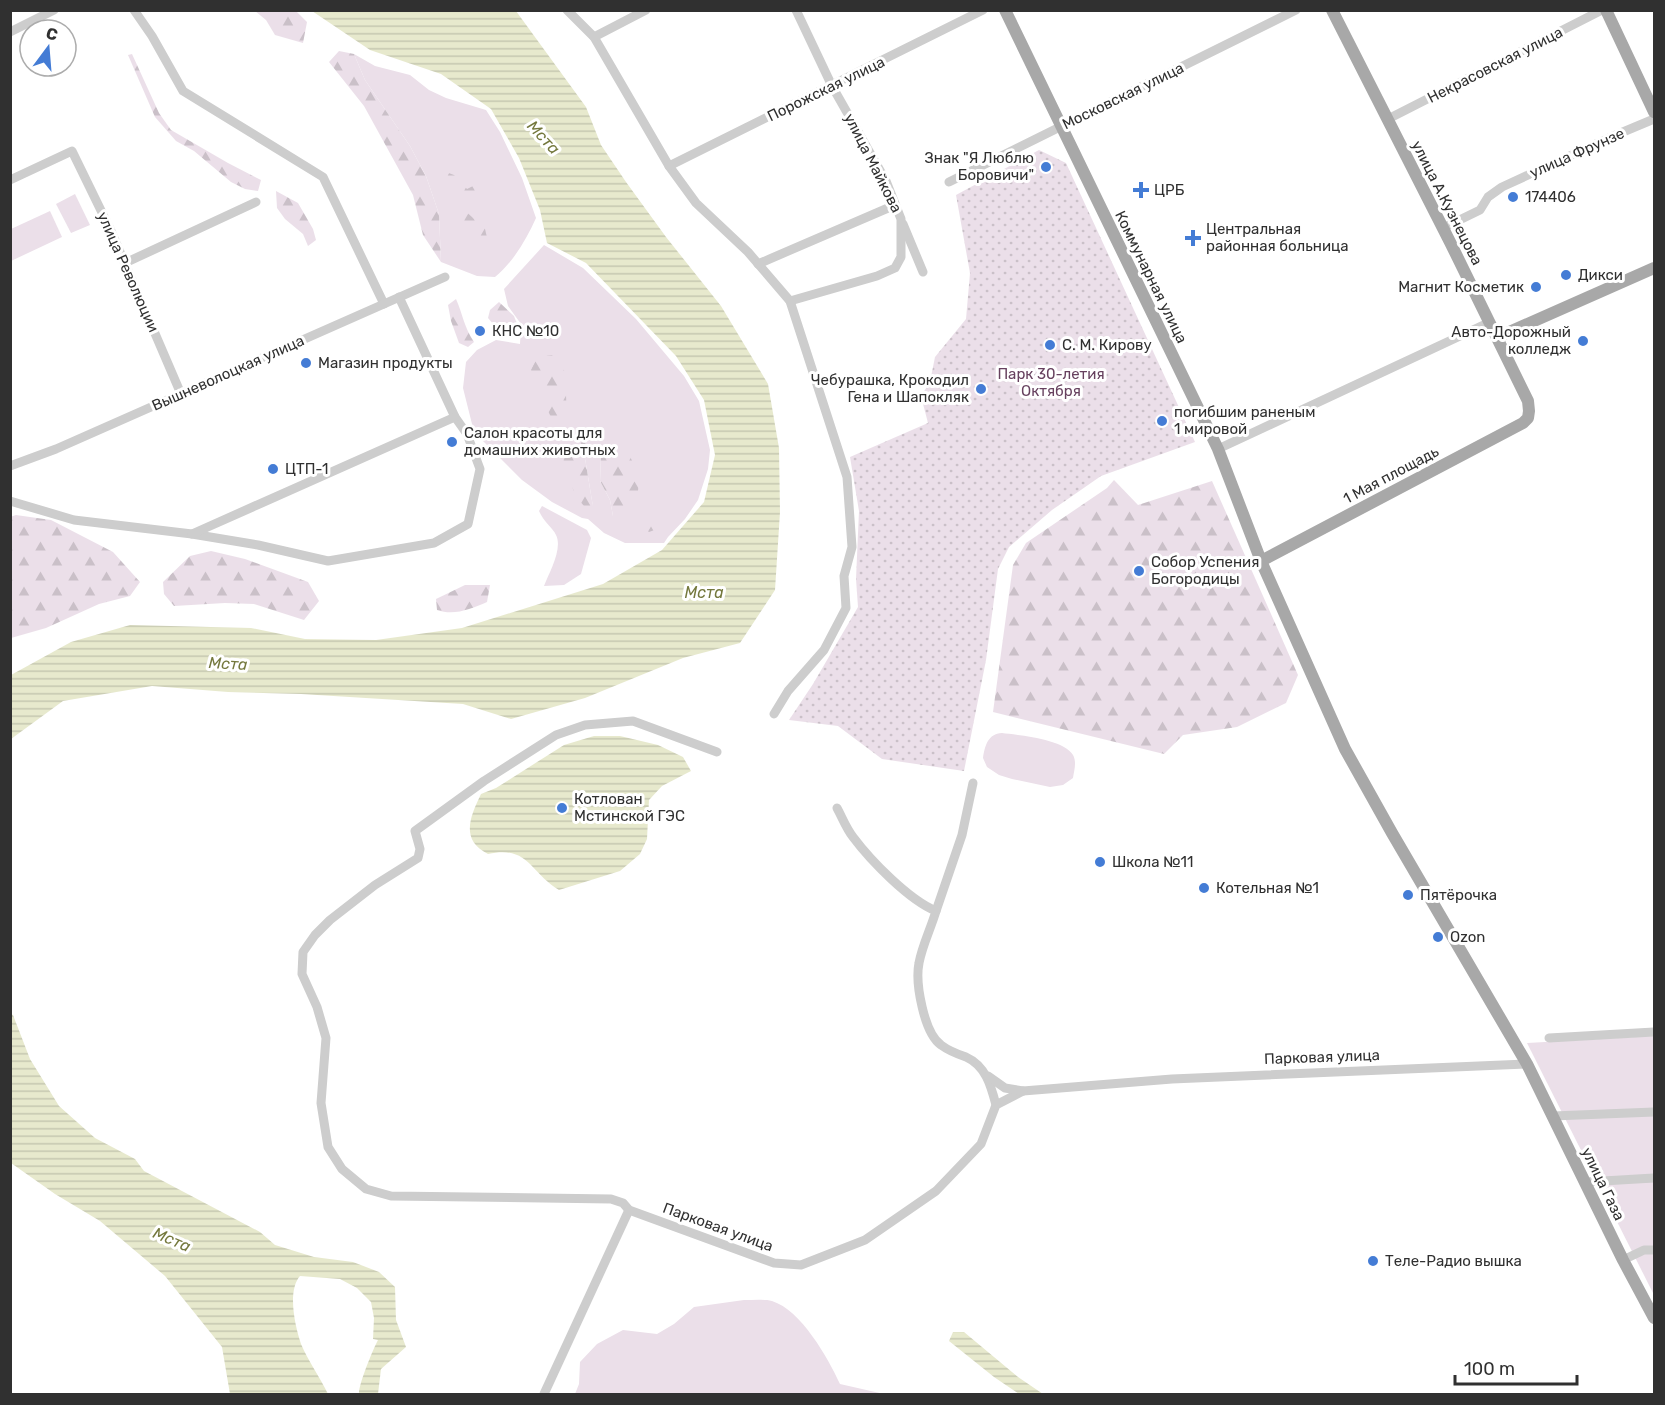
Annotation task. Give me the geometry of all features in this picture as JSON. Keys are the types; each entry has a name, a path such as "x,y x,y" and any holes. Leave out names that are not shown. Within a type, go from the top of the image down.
{"main road":[{"name":"Коммунарная улица","path":"1005,10 1218,449 1261,561"},
{"name":"улица А.Кузнецова","path":"1332,10 1498,337 1528,401 1529,411"},
{"path":"1604,10 1654,112"},
{"path":"1498,337 1654,268"},
{"name":"1 Мая площадь","path":"1261,561 1523,423 1528,418 1529,411"},
{"path":"1261,561 1346,749 1392,833 1527,1064"},
{"name":"улица Газа","path":"1527,1064 1654,1318"}],"street":[{"path":"10,32 54,10"},
{"path":"134,10 152,36 183,91 323,177 384,304"},
{"path":"567,10 594,37 669,166 696,203 748,252 790,301 847,477 852,547 844,576 846,609 824,650 788,691 774,714"},
{"path":"594,37 646,10"},
{"name":"улица Майкова","path":"796,10 832,86 886,181 923,272"},
{"name":"Порожская улица","path":"669,166 983,10"},
{"name":"Московская улица","path":"949,182 1296,10"},
{"name":"Некрасовская улица","path":"1388,119 1604,10"},
{"name":"улица Фрунзе","path":"1443,228 1480,210 1488,197 1502,187 1654,119"},
{"name":"улица Революции","path":"10,180 72,152 125,263 181,394"},
{"path":"125,263 256,202"},
{"path":"758,264 896,205"},
{"name":"улица Майкова","path":"790,301 877,276 895,268 901,257 901,219"},
{"name":"Вышневолоцкая улица","path":"10,466 56,449 445,277"},
{"path":"10,501 74,520 192,534 258,545 328,561 434,543 468,525 480,469 466,434 455,417 399,297"},
{"path":"1218,449 1490,322"},
{"path":"192,534 455,417"},
{"name":"Парковая улица","path":"717,752 633,721 585,725 556,735 484,781 415,831 420,849 418,858 375,885 330,920 315,935 303,952 302,974 317,1007 326,1038 321,1103 328,1147 342,1169 366,1189 391,1196 611,1199 622,1203 628,1210 774,1263 801,1265 865,1240 936,1191 981,1144 996,1106 1023,1091 1172,1079 1527,1064"},
{"path":"973,783 962,835 919,965 920,995 932,1035 939,1044 951,1052 968,1058 980,1066 990,1083 996,1106"},
{"path":"837,808 852,835 874,861 921,905 936,911"},
{"path":"1549,1038 1654,1032"},
{"path":"985,1074 1005,1088 1023,1091"},
{"path":"1553,1116 1654,1113"},
{"path":"1586,1182 1654,1178"},
{"path":"544,1395 628,1210"},
{"path":"1623,1260 1644,1250 1654,1250"}],"green space":[{"path":"255,11 296,11 307,22 303,43 275,35 266,20"},
{"path":"339,51 354,54 365,80 410,146 426,176 439,214 441,262 423,235 413,195 364,106 329,62"},
{"path":"132,54 159,113 171,130 261,180 258,191 245,189 231,182 194,151 176,141 155,117 128,55"},
{"path":"354,54 375,66 410,75 429,90 446,98 486,110 500,132 522,178 536,218 519,250 495,277 477,276 441,262 439,214 426,176 410,146 365,80"},
{"name":"Парк 30-летия Октября","path":"1039,150 1066,163 1195,442 1101,476 1052,510 1009,547 998,569 986,660 964,771 882,759 838,726 789,720 858,607 856,579 859,511 850,457 928,423 921,396 930,382 935,357 966,319 970,273 956,195"},
{"path":"446,172 454,175 467,189 479,183 488,192 478,201 456,198 442,182"},
{"path":"276,191 298,203 313,229 316,240 308,246 303,234 285,219 277,208"},
{"path":"75,194 90,225 71,233 56,204"},
{"path":"461,207 485,229 490,250 474,236 460,217"},
{"path":"50,211 62,237 11,261 11,229"},
{"path":"544,245 583,268 636,319 684,376 699,401 710,450 708,469 698,500 664,543 625,543 604,533 588,519 552,502 522,480 474,432 463,388 466,362 477,350 496,340 520,344 521,324 508,306 504,289","holes":["573,428 586,429 585,458 593,507","614,446 613,516 610,500 600,481 601,456"]},
{"path":"456,299 474,342 468,347 459,343 451,321 448,305"},
{"path":"499,302 514,316 519,329 505,338 488,318 490,310"},
{"path":"552,355 565,372 567,418 554,423 531,370 537,357"},
{"path":"573,428 586,429 585,458 593,507 588,511 575,495 562,456"},
{"path":"614,446 625,448 637,470 639,481 635,505 613,516 610,500 600,481 601,456"},
{"path":"1114,480 1138,505 1212,481 1298,675 1286,703 1237,727 1183,735 1164,754 993,712 1013,565 1026,543 1107,488"},
{"path":"542,506 587,530 591,538 581,574 564,585 544,586 554,561 558,541 555,532 539,511"},
{"path":"648,514 659,518 660,528 649,532 639,525"},
{"path":"16,515 51,520 113,552 140,582 130,596 99,604 46,628 11,638 10,517"},
{"path":"211,551 245,559 308,582 319,601 304,620 254,604 174,606 164,594 163,582 190,556"},
{"path":"465,585 490,585 487,602 456,612 437,610 436,599"},
{"path":"1002,733 1040,739 1068,750 1075,761 1073,778 1063,785 1050,787 999,775 987,767 983,758 990,738"},
{"path":"1654,1036 1654,1295 1527,1043"},
{"path":"744,1300 769,1300 783,1306 803,1324 812,1336 840,1384 884,1394 575,1394 579,1384 580,1362 597,1344 623,1330 657,1334 674,1324 694,1307"}],"water":[{"name":"Мста","path":"312,11 516,11 586,107 601,145 626,182 721,306 768,384 779,448 780,512 775,590 740,643 683,658 585,698 511,719 463,704 152,686 63,701 11,739 11,675 71,642 130,625 251,628 305,639 376,640 462,628 603,584 662,550 704,502 715,455 704,400 676,356 586,263 547,243 540,210 519,158 491,109 441,74 370,50"},
{"name":"Котлован Мстинской ГЭС","path":"594,736 620,736 658,745 683,757 691,771 662,786 649,800 647,839 640,854 620,871 559,890 521,857 502,852 488,854 479,848 471,835 470,827 481,794 496,788 564,745"},
{"name":"Мста","path":"11,1014 30,1059 59,1106 95,1138 135,1159 144,1171 260,1232 275,1245 314,1257 353,1262 379,1272 395,1287 396,1320 406,1347 381,1369 378,1394 359,1394 363,1376 378,1340 373,1339 374,1318 371,1302 357,1288 340,1279 300,1276 296,1282 293,1299 296,1328 301,1344 328,1394 230,1394 222,1347 165,1276 100,1221 55,1194 11,1163"},
{"path":"953,1332 964,1332 1018,1377 1043,1394 1019,1394 994,1377 949,1341"}],"place":[{"name":"Знак \"Я Люблю Боровичи\"","path":"1046,167"},
{"name":"ЦРБ","path":"1141,190"},
{"name":"174406","path":"1513,197"},
{"name":"Центральная районная больница","path":"1193,238"},
{"name":"Дикси","path":"1566,275"},
{"name":"Магнит Косметик","path":"1536,287"},
{"name":"КНС №10","path":"480,331"},
{"name":"Авто-Дорожный колледж","path":"1583,341"},
{"name":"С. М. Кирову","path":"1050,345"},
{"name":"Магазин продукты","path":"306,363"},
{"name":"Чебурашка, Крокодил Гена и Шапокляк","path":"981,389"},
{"name":"погибшим раненым 1 мировой","path":"1162,421"},
{"name":"Салон красоты для домашних животных","path":"452,442"},
{"name":"ЦТП-1","path":"273,469"},
{"name":"Собор Успения Богородицы","path":"1139,571"},
{"name":"Котлован Мстинской ГЭС","path":"562,808"},
{"name":"Школа №11","path":"1100,862"},
{"name":"Котельная №1","path":"1204,888"},
{"name":"Пятёрочка","path":"1408,895"},
{"name":"Ozon","path":"1438,937"},
{"name":"Теле-Радио вышка","path":"1373,1261"}]}
